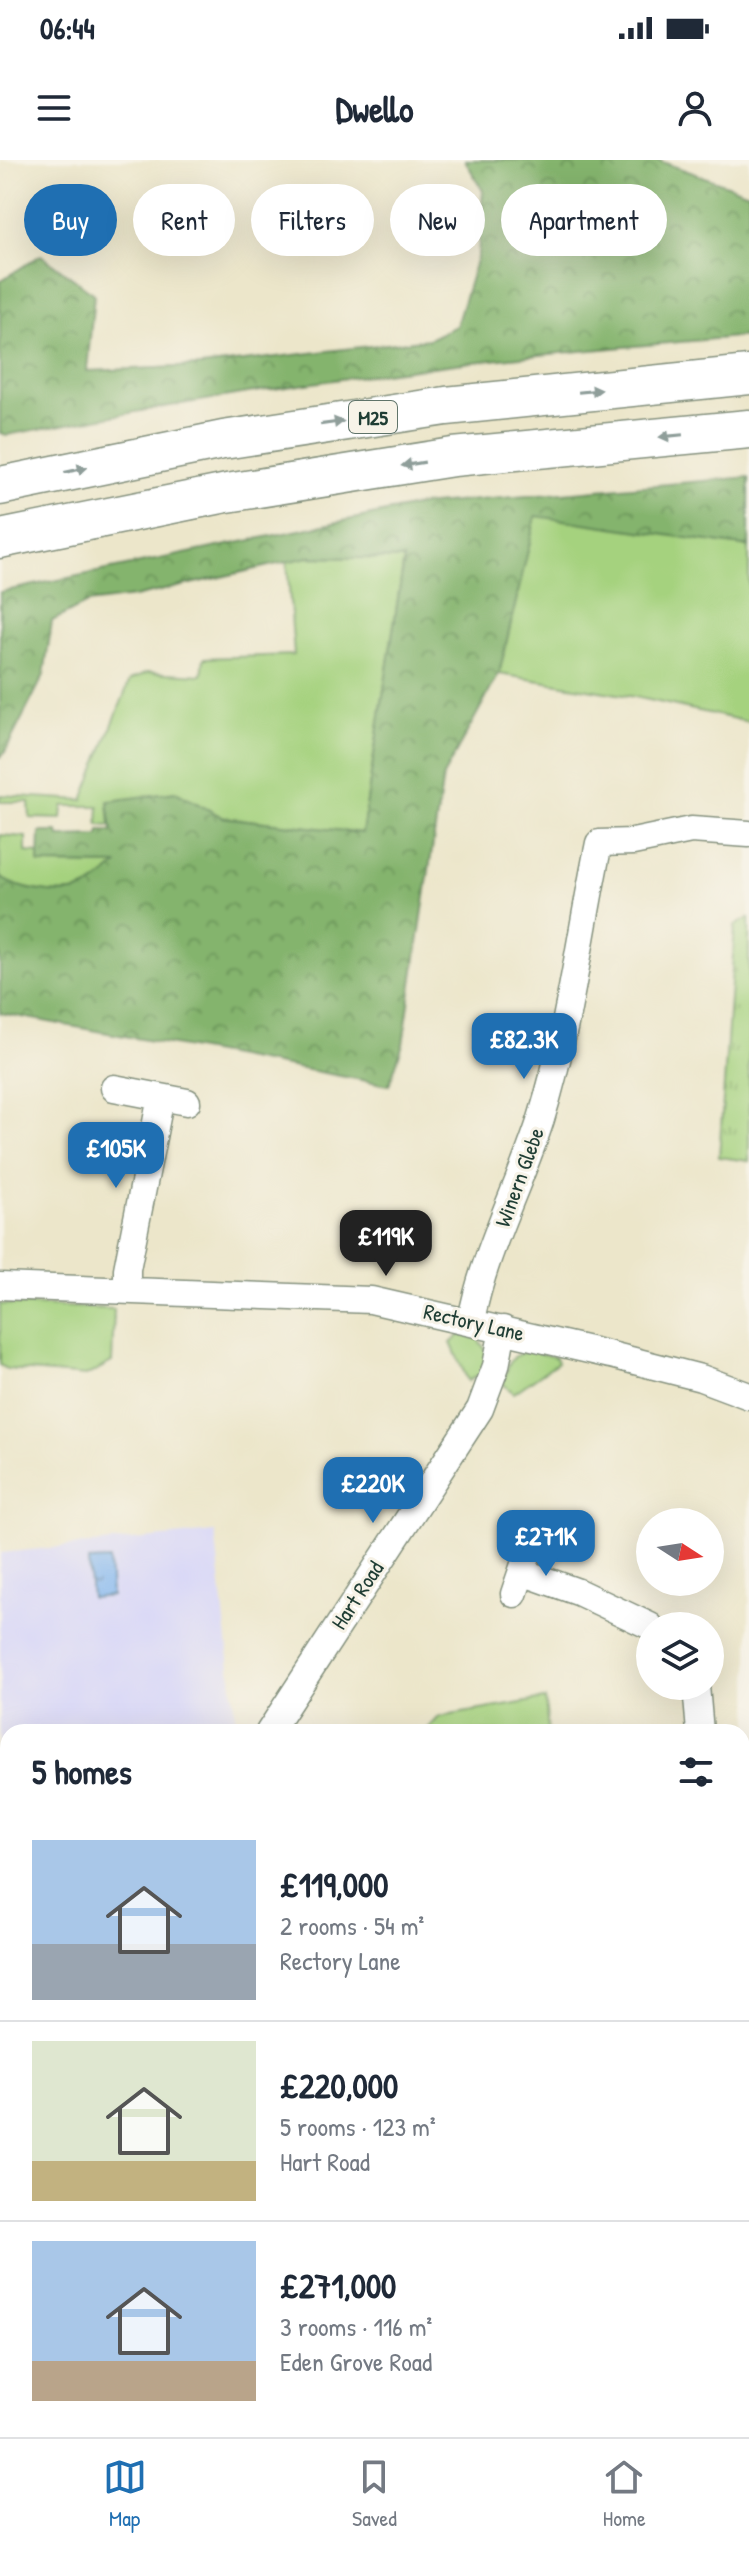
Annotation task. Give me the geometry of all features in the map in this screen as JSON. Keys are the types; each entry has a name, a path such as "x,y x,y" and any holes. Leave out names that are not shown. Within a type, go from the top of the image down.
{"highway":[{"name":"M25","path":"0,486 223,440 446,406 749,375"},
{"name":"M25","path":"0,539 227,493 453,457 749,429"}],"street":[{"name":"Winern Glebe","path":"471,1321 487,1263 518,1187 542,1115 599,843 633,842 691,830 749,834"},
{"path":"114,1088 187,1102"},
{"path":"127,1290 132,1241 161,1097"},
{"name":"Rectory Lane","path":"0,1286 371,1300 471,1321 701,1378 749,1396"},
{"name":"Hart Road","path":"274,1724 480,1409 496,1366 503,1329"},
{"path":"531,1544 518,1583 578,1592 636,1619"},
{"path":"697,1700 699,1724"}],"shaded area":[{"path":"215,1532 236,1724 0,1724 0,1553"}],"green space":[{"path":"465,160 657,160 749,193 749,336 479,361 331,380 7,435 0,433 0,281 39,256 94,294 87,371 201,366 429,339 456,326 477,256 485,256 485,184 479,184"},
{"path":"749,477 749,547 536,516 499,674 443,776 403,1044 389,1085 0,1013 0,877 29,889 77,891 98,881 117,865 39,864 40,832 58,832 59,837 99,836 100,831 112,831 108,801 176,792 222,817 362,833 404,559 308,557 134,597 87,603 52,621 44,675 0,757 0,592 420,505"},
{"path":"536,515 749,547 749,722 635,697 499,674"},
{"path":"308,557 404,559 362,833 222,817 175,792 108,802 110,826 98,825 99,806 63,806 62,819 30,818 29,802 0,802 0,795 83,800 130,680 148,672 202,675 204,658 294,655 287,561"},
{"path":"0,835 26,837 26,852 39,853 39,864 118,865 91,886 78,891 55,892 18,886 0,877"},
{"path":"749,918 749,1161 719,1157 735,926"},
{"path":"0,1304 114,1309 112,1362 86,1376 7,1369 0,1365"},
{"path":"460,1335 477,1338 488,1353 483,1373 468,1381 451,1343"},
{"path":"531,1351 555,1357 558,1362 514,1393 503,1384 508,1366 518,1354"},
{"path":"545,1699 547,1724 432,1724 439,1717"}],"water":[{"path":"109,1560 111,1596 91,1598 88,1561"}]}
